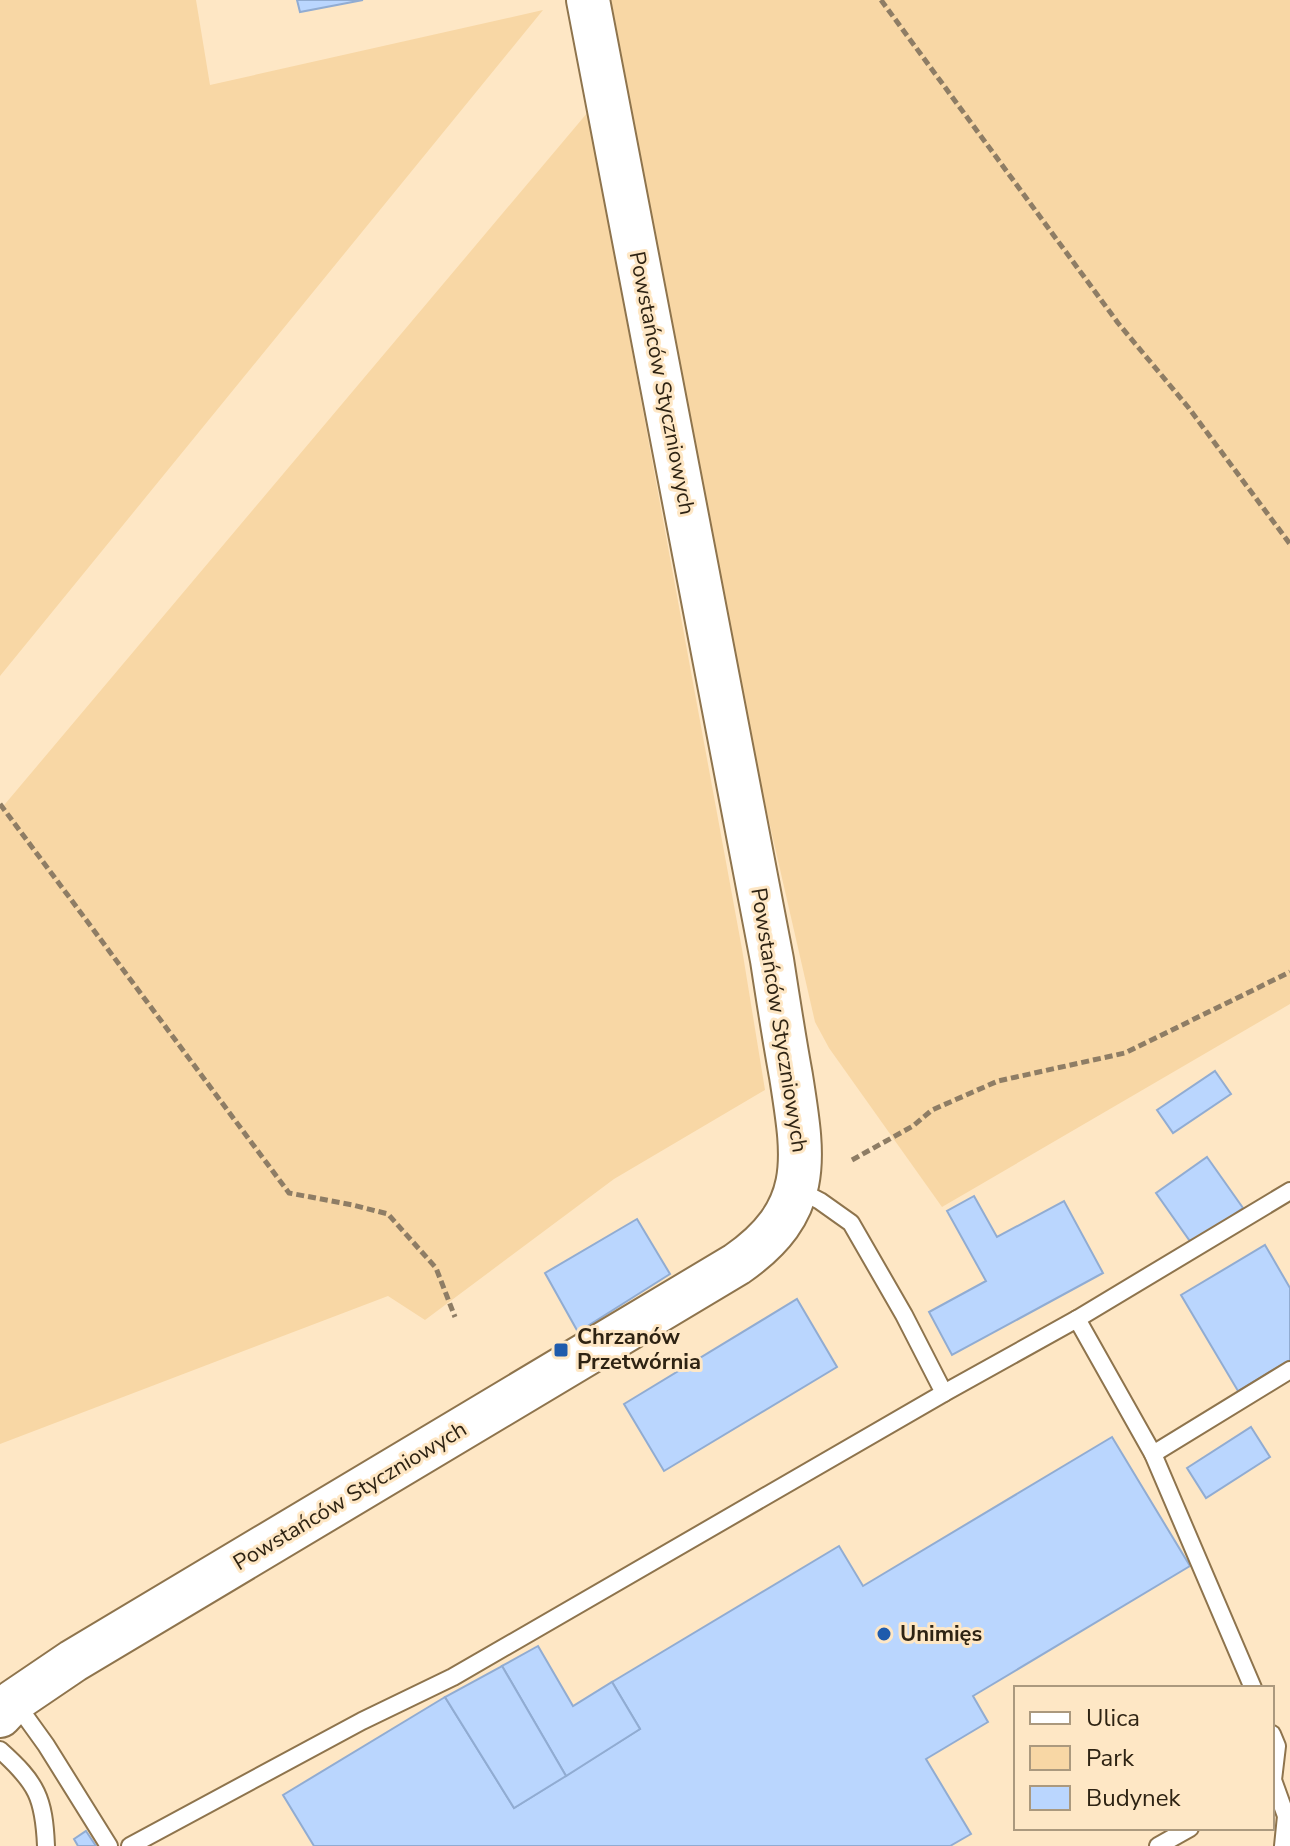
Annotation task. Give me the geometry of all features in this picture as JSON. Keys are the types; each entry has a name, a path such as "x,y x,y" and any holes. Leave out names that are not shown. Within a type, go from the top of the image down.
{"street":[{"name":"Powstańców Styczniowych","path":"7,1708 73,1661 737,1264 760,1248 784,1217 797,1189 802,1153 772,960 588,0"}],"lane":[{"path":"797,1189 851,1223 944,1393"},
{"path":"130,1846 362,1721 453,1677 1077,1319 1290,1191"},
{"path":"1077,1319 1153,1454 1252,1686"},
{"path":"1153,1454 1290,1370"},
{"path":"7,1708 53,1755 109,1846"},
{"path":"1274,1739 1277,1746 1274,1766"},
{"path":"0,1750 30,1781 45,1810 46,1846"},
{"path":"1274,1785 1286,1816 1283,1846"},
{"path":"1158,1846 1186,1830"}],"path":[{"path":"881,0 1118,323 1188,407 1290,544"},
{"path":"0,804 289,1193 388,1214 436,1268 455,1317"},
{"path":"852,1160 913,1126 932,1110 998,1081 1125,1053 1290,972"}],"green space":[{"path":"0,0 196,0 210,85 543,10 0,676"},
{"path":"611,0 1290,0 1290,1004 942,1207 829,1048 815,1022 757,769"},
{"path":"588,112 742,949 765,1090 614,1179 425,1320 388,1296 0,1444 0,810"}],"building":[{"path":"297,0 363,0 300,12"},
{"path":"1215,1071 1231,1094 1173,1133 1157,1110"},
{"path":"1207,1157 1243,1208 1192,1244 1156,1193"},
{"path":"974,1196 997,1237 1064,1201 1103,1273 952,1355 929,1312 986,1281 947,1211"},
{"path":"637,1219 670,1274 578,1332 545,1273"},
{"path":"1265,1245 1290,1288 1290,1360 1238,1391 1181,1295"},
{"path":"797,1299 837,1367 664,1471 624,1404"},
{"path":"1251,1427 1270,1457 1206,1498 1187,1468"},
{"name":"Unimięs","path":"1112,1437 1190,1566 973,1696 988,1722 926,1759 971,1834 950,1846 314,1846 283,1795 445,1697 514,1808 640,1729 612,1682 839,1546 863,1586"},
{"path":"538,1646 573,1706 612,1682 640,1729 566,1776 502,1666"},
{"path":"502,1666 566,1776 514,1808 445,1697"},
{"path":"86,1831 96,1846 78,1846 74,1839"}],"place":[{"name":"Chrzanów Przetwórnia","path":"561,1350"},
{"name":"Unimięs","path":"884,1634"}]}
